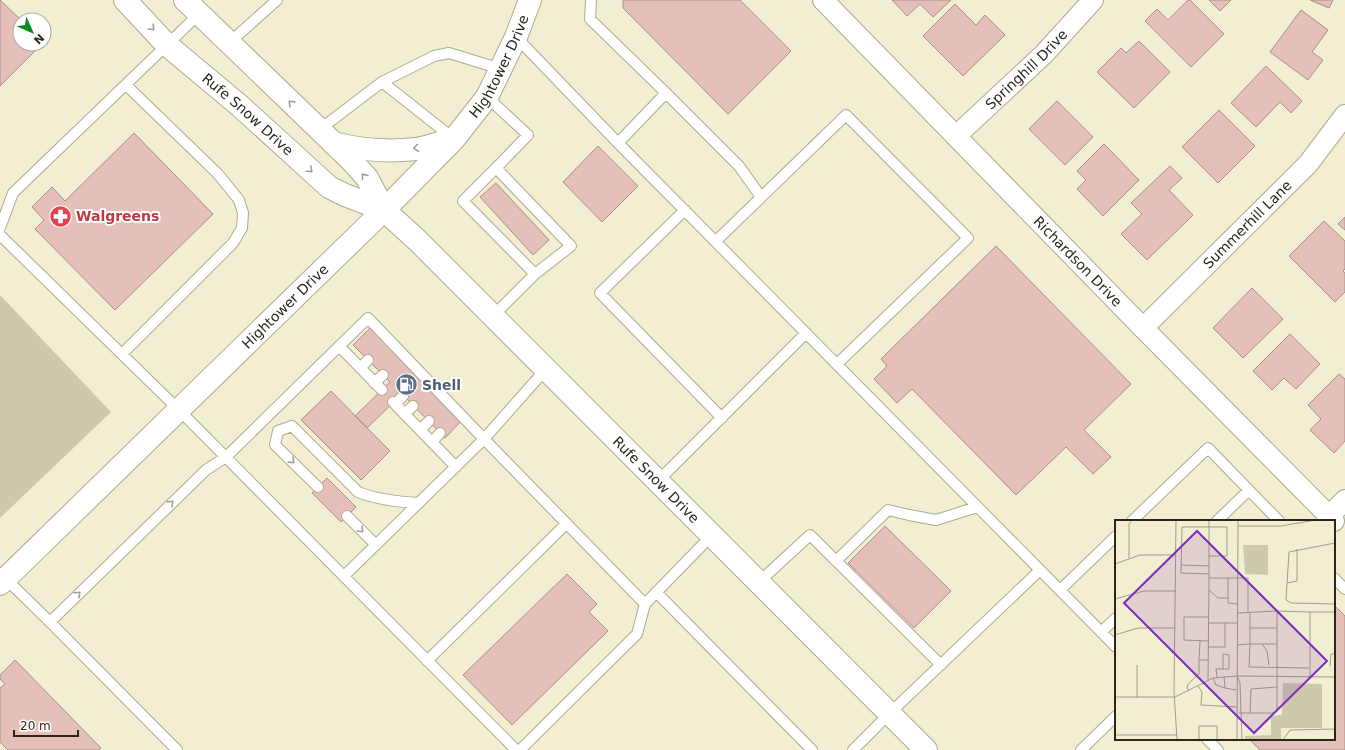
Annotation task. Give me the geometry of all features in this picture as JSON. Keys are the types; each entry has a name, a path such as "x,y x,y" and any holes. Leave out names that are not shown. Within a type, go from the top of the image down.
{"main road":[{"name":"Rufe Snow Drive","path":"125,0 168,45 240,106 329,186 345,195 384,210"},
{"name":"Hightower Drive","path":"3,582 384,210 454,139 487,97 501,70 530,0"},
{"name":"Rufe Snow Drive","path":"192,7 351,160 367,178 384,210 417,240 926,750"},
{"path":"326,137 355,148 394,150 418,149 454,139"}],"street":[{"name":"Richardson Drive","path":"823,0 1332,519"},
{"name":"Springhill Drive","path":"956,136 1044,54 1093,0"},
{"name":"Summerhill Lane","path":"1143,328 1308,164 1345,115"},
{"path":"1332,519 1345,500"},
{"name":"Richardson Drive","path":"1335,522 1345,532"}],"lane":[{"path":"229,43 276,0"},
{"path":"591,0 590,19 740,166 761,197"},
{"path":"0,228 13,193 168,45 192,7"},
{"path":"516,36 618,143 1115,646"},
{"path":"326,137 382,82 434,56 449,53 501,70"},
{"path":"382,82 454,139"},
{"path":"122,354 233,243 242,228 243,213 239,200 218,174 126,85"},
{"path":"618,143 666,93"},
{"path":"487,97 528,135 463,201 535,274"},
{"path":"716,241 846,115 968,238 836,364"},
{"path":"493,316 535,274 571,246 496,168"},
{"path":"685,210 600,292 722,418"},
{"path":"0,235 179,410 516,750"},
{"path":"50,622 206,470 226,457 368,318 387,341 644,604"},
{"path":"658,481 806,333"},
{"path":"339,346 382,390"},
{"path":"360,368 368,360"},
{"path":"344,576 484,439 546,369"},
{"path":"374,383 383,375"},
{"path":"403,396 394,403 456,467"},
{"path":"404,414 413,406"},
{"path":"265,418 278,431"},
{"path":"420,430 428,421"},
{"path":"278,431 292,426 358,492 369,497 399,502 419,503"},
{"path":"278,431 275,445 318,487"},
{"path":"432,442 440,433"},
{"path":"1133,520 1208,448 1278,520"},
{"path":"1218,520 1249,490"},
{"path":"836,561 888,510 909,516 936,520 978,507"},
{"path":"347,516 376,545"},
{"path":"427,661 566,524"},
{"path":"520,750 637,634 644,604 712,535"},
{"path":"759,582 810,535 941,665"},
{"path":"1060,590 1115,537"},
{"path":"854,750 890,713 1040,570"},
{"path":"1335,579 1345,589"},
{"path":"3,582 50,622 177,750"},
{"path":"656,592 812,750"},
{"path":"1101,632 1115,619"},
{"path":"1081,750 1115,717"},
{"path":"1208,740 1218,750"}],"shaded area":[{"path":"0,295 111,412 0,518"}],"building":[{"path":"0,0 13,12 12,52 34,52 0,86"},
{"path":"623,0 740,0 791,51 728,114 623,8"},
{"path":"892,0 951,0 933,17 920,4 907,16"},
{"path":"1188,0 1190,0 1224,34 1191,67 1145,21 1157,9 1168,20"},
{"path":"1209,0 1231,0 1220,11"},
{"path":"1310,0 1333,0 1329,8"},
{"path":"955,4 976,25 985,15 1005,35 963,76 923,36"},
{"path":"1301,10 1328,30 1312,52 1323,60 1308,80 1270,52"},
{"path":"1139,41 1170,72 1134,108 1097,72 1121,48 1126,53"},
{"path":"1266,66 1302,101 1291,113 1280,102 1256,127 1231,103"},
{"path":"1057,101 1093,137 1065,165 1029,129"},
{"path":"1219,110 1255,146 1218,183 1182,147"},
{"name":"Walgreens","path":"134,133 213,214 115,310 35,229 44,220 32,207 52,187 65,201"},
{"path":"1104,144 1139,180 1103,216 1077,189 1086,180 1077,171"},
{"path":"598,146 638,186 602,222 563,182"},
{"path":"1170,166 1182,178 1169,190 1193,215 1147,260 1121,234 1142,214 1131,203"},
{"path":"496,183 549,240 533,255 480,197"},
{"path":"1345,217 1345,230 1338,224"},
{"path":"1324,221 1345,241 1345,269 1343,271 1345,273 1345,292 1335,302 1289,256"},
{"path":"996,246 1131,384 1084,430 1111,457 1093,474 1066,447 1016,495 912,389 897,403 874,379 887,366 881,359"},
{"path":"1252,288 1283,319 1243,358 1213,328"},
{"name":"Shell","path":"371,327 462,420 445,438 402,394 367,428 355,416 390,382 353,345"},
{"path":"1290,334 1320,364 1296,389 1284,378 1272,390 1253,371"},
{"path":"1339,374 1345,379 1345,441 1334,453 1310,430 1321,419 1308,405"},
{"path":"331,391 390,451 361,480 301,420"},
{"path":"327,478 356,507 341,522 312,493"},
{"path":"885,526 951,591 914,628 848,563"},
{"path":"567,574 597,604 589,612 608,631 512,725 463,675"},
{"path":"1335,606 1345,616 1345,750 1260,750 1250,740 1335,740"},
{"path":"15,660 101,748 98,750 8,750 0,742 0,688 5,684 0,679 0,675"}],"place":[{"name":"Walgreens","path":"60,216"},
{"name":"Shell","path":"407,385"}]}
